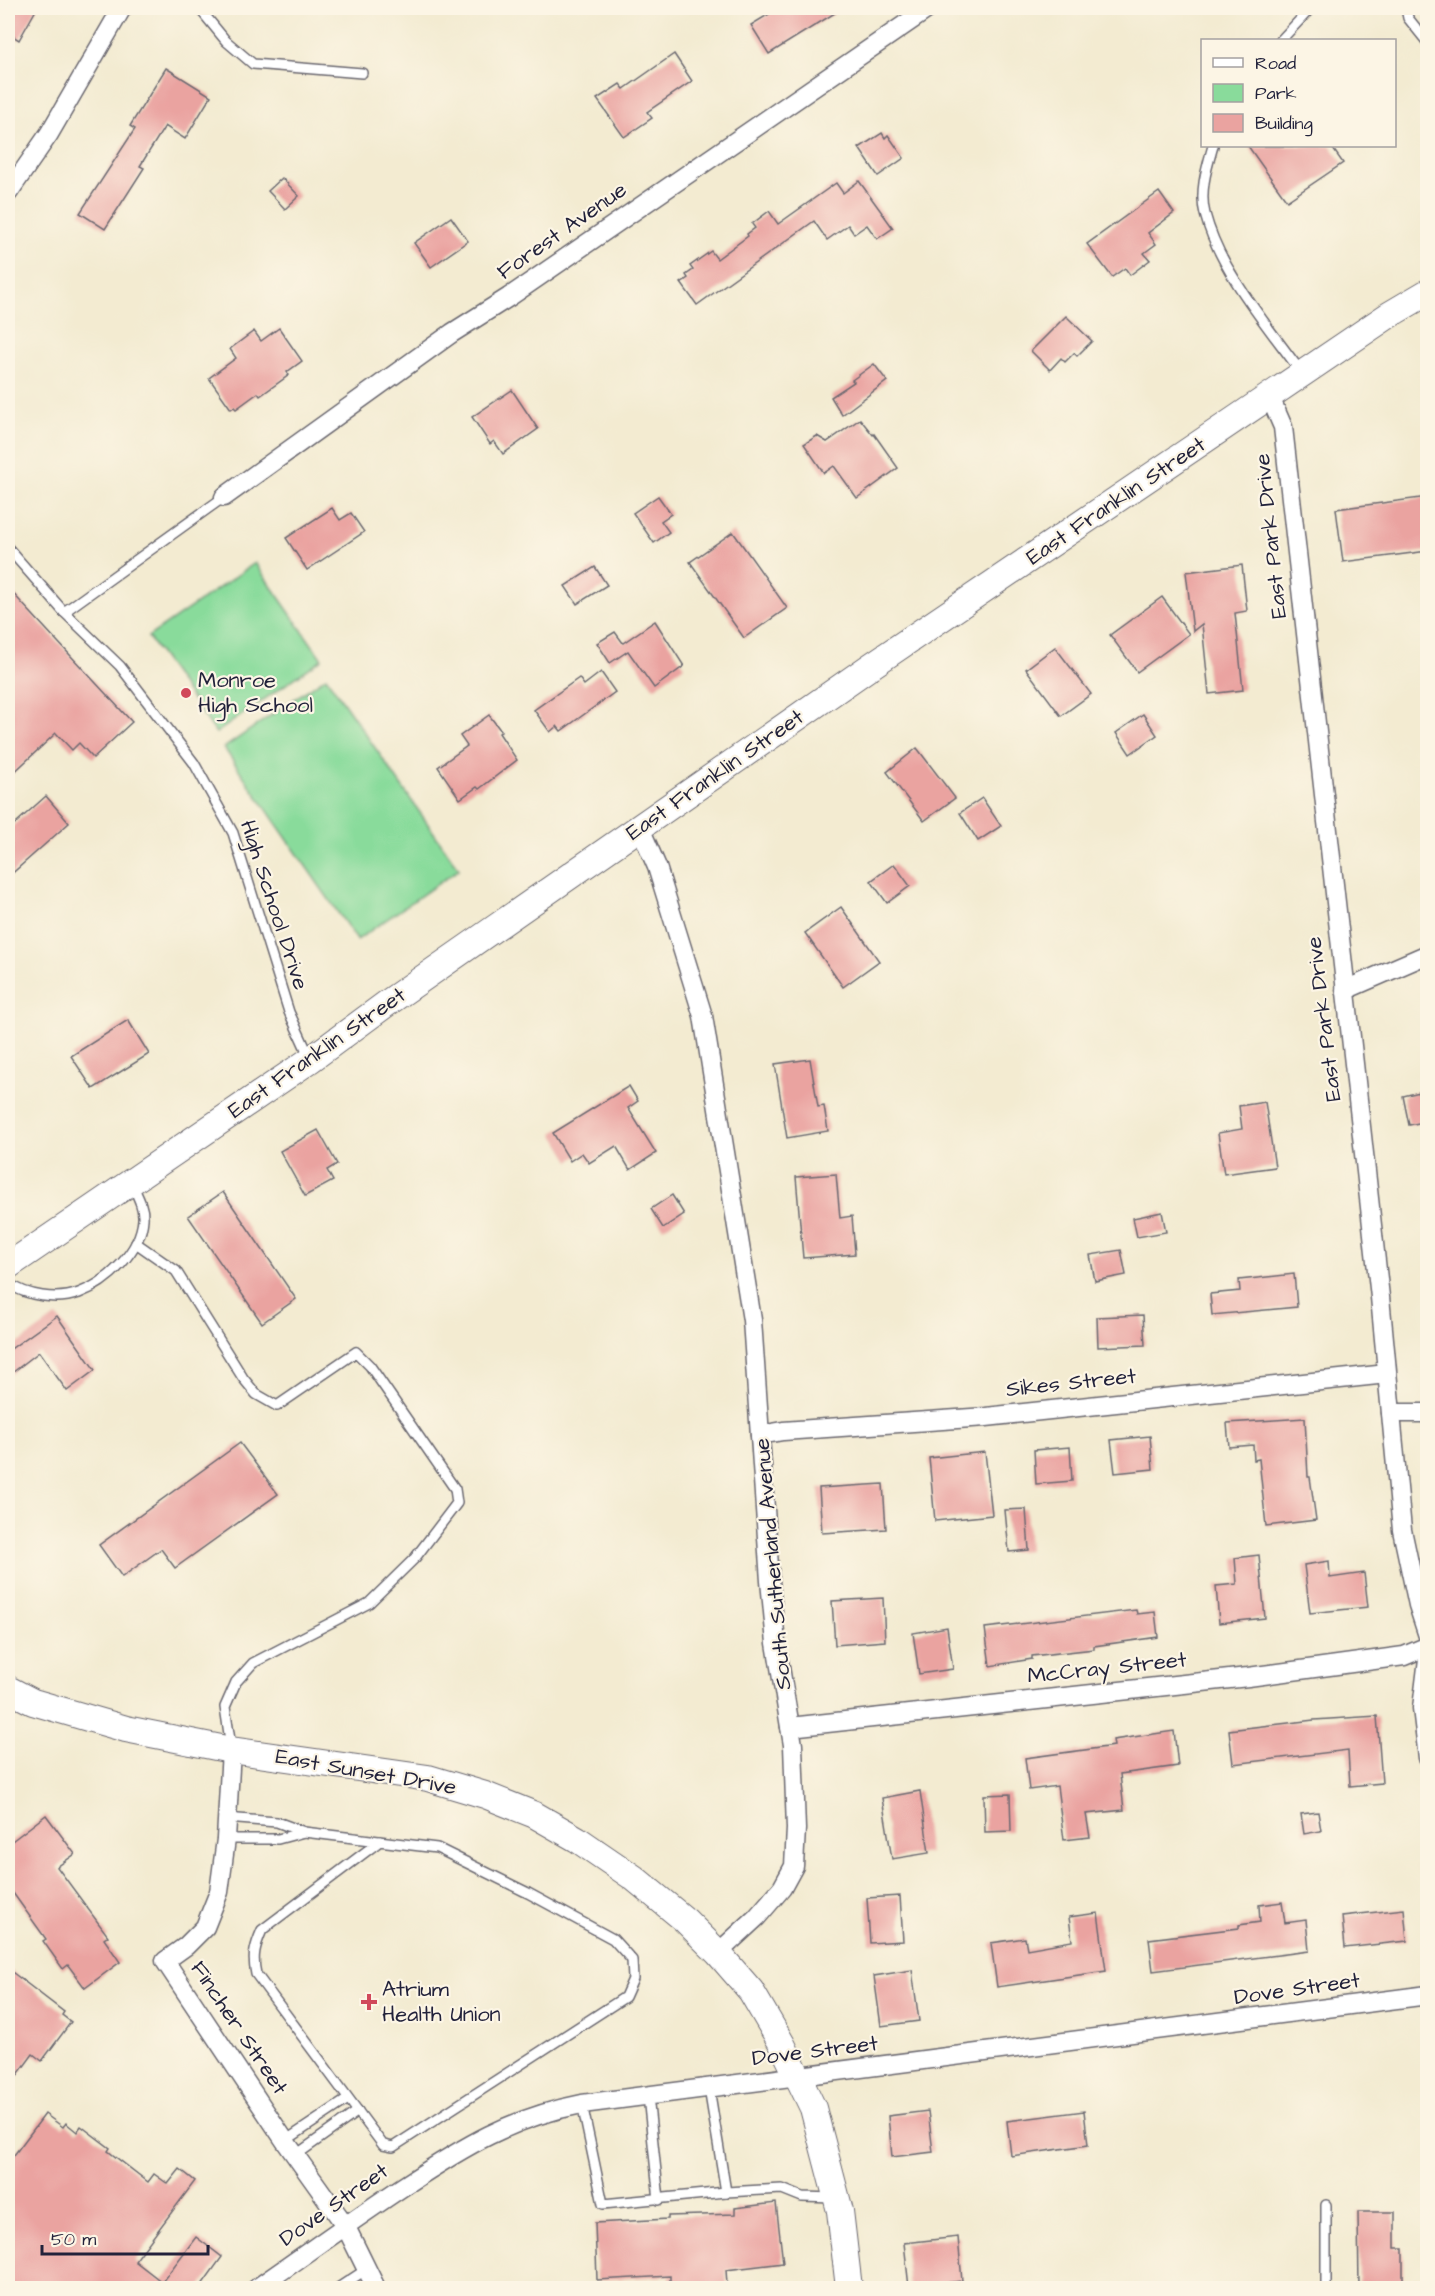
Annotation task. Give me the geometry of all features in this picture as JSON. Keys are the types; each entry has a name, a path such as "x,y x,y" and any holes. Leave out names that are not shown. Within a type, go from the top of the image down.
{"main road":[{"name":"East Franklin Street","path":"8,1266 310,1060 386,1004 871,666 1389,315 1428,292"},
{"name":"East Sunset Drive","path":"8,1689 33,1702 114,1726 231,1750 428,1778 485,1796 535,1815 577,1839 634,1878 685,1920 718,1953"},
{"path":"718,1953 751,1991 782,2044 813,2108 837,2198 849,2289"}],"street":[{"path":"8,193 48,134 122,8"},
{"name":"Forest Avenue","path":"224,497 452,333 509,297 929,8"},
{"name":"East Park Drive","path":"1270,397 1283,427 1387,1374 1402,1530 1418,1605 1428,1636"},
{"name":"South Sutherland Avenue","path":"640,828 657,867 703,1016 752,1320 770,1581 776,1643 793,1745 796,1829 794,1866 782,1888 757,1917 718,1953"},
{"path":"1345,990 1428,954"},
{"name":"Sikes Street","path":"760,1434 986,1417 1387,1374"},
{"path":"1391,1413 1428,1413"},
{"name":"McCray Street","path":"790,1727 1248,1677 1404,1656 1428,1646"},
{"path":"1428,1659 1422,1708 1428,1758"},
{"name":"Fincher Street","path":"231,1750 226,1839 219,1892 205,1927 186,1946 165,1961 345,2225 376,2289"},
{"name":"Dove Street","path":"257,2289 345,2225 478,2139 530,2117 582,2104 1428,1995"}],"lane":[{"path":"199,8 226,41 253,64 362,73"},
{"path":"1282,39 1311,8"},
{"path":"1406,8 1408,18 1428,43"},
{"path":"1213,147 1204,179 1204,213 1224,260 1303,374"},
{"path":"64,612 224,497"},
{"name":"High School Drive","path":"8,548 64,612 120,666 194,763 233,833 289,1012 310,1060"},
{"path":"8,1282 16,1288 56,1297 78,1293 113,1271 136,1243 143,1222 143,1210 131,1182"},
{"path":"136,1243 176,1271 243,1378 256,1394 277,1406 356,1352 370,1366 455,1489 457,1503 415,1558 369,1604 253,1662 236,1682 225,1707 231,1750"},
{"path":"226,1818 276,1822 304,1832 380,1841 437,1848 528,1893 613,1939 632,1960 633,1979 625,1997 393,2147 383,2145 348,2099 256,1974 253,1958 262,1930 380,1841"},
{"path":"226,1839 278,1839 304,1832"},
{"path":"709,2088 726,2192"},
{"path":"648,2096 659,2200"},
{"path":"291,2148 348,2099"},
{"path":"582,2104 603,2204 782,2189 802,2197 837,2198"},
{"path":"291,2148 358,2112"},
{"path":"1326,2205 1326,2289"},
{"path":"338,2289 367,2269"}],"green space":[{"path":"255,563 322,659 216,733 148,637"},
{"path":"326,677 459,869 357,940 224,748"}],"building":[{"path":"8,8 37,8 19,40 8,33"},
{"path":"779,8 843,8 769,54 751,25"},
{"path":"674,54 692,81 647,112 652,118 624,137 597,99 620,84 624,89"},
{"path":"166,68 211,96 185,139 165,126 140,166 144,168 105,229 80,213 135,129 130,126"},
{"path":"882,133 885,138 888,135 904,158 878,176 859,148"},
{"path":"1249,147 1332,147 1343,163 1287,201"},
{"path":"282,178 299,196 285,209 268,191"},
{"path":"859,181 893,228 877,239 867,225 854,234 848,225 827,240 814,221 697,305 681,283 693,270 690,266 711,251 717,259 748,236 747,234 755,228 752,224 769,211 778,224 836,183 843,193"},
{"path":"1159,192 1174,213 1148,233 1156,244 1144,253 1150,260 1130,275 1125,268 1112,277 1087,244"},
{"path":"451,217 468,241 431,267 414,243"},
{"path":"1066,316 1092,341 1077,356 1074,353 1065,362 1061,358 1050,370 1031,351"},
{"path":"279,328 302,361 287,372 289,375 260,396 258,393 236,409 234,407 231,409 209,378 236,358 230,349 254,331 261,341"},
{"path":"874,364 887,381 842,415 831,397 854,382 852,380"},
{"path":"512,390 538,429 503,454 494,441 490,444 472,417"},
{"path":"860,419 874,434 898,468 857,498 834,466 824,473 804,444 817,436 827,442"},
{"path":"658,496 671,514 661,521 669,532 654,543 633,513"},
{"path":"1428,497 1428,551 1343,562 1336,509"},
{"path":"332,508 340,520 351,513 364,532 307,570 286,538"},
{"path":"733,532 787,608 744,638 690,562"},
{"path":"1242,565 1247,611 1235,613 1243,690 1209,694 1202,624 1193,631 1186,572"},
{"path":"595,567 607,585 577,604 565,586"},
{"path":"8,588 132,722 93,758 79,743 72,750 56,733 8,778"},
{"path":"1162,597 1189,634 1137,672 1110,635"},
{"path":"655,621 684,666 654,688 628,651 610,663 597,643 615,632 623,643"},
{"path":"1055,647 1091,694 1061,716 1026,669"},
{"path":"601,672 615,692 561,731 557,726 550,732 534,710 579,678 584,685"},
{"path":"1143,714 1157,735 1130,754 1116,733"},
{"path":"489,715 517,760 479,789 477,787 460,799 438,767 467,746 460,736"},
{"path":"917,748 955,798 924,821 887,772"},
{"path":"46,796 69,823 8,877 8,830"},
{"path":"982,798 1001,826 978,841 960,813"},
{"path":"894,864 910,886 887,903 871,881"},
{"path":"841,907 879,961 843,987 805,933"},
{"path":"128,1020 149,1054 93,1089 71,1056"},
{"path":"810,1059 818,1107 824,1106 828,1131 787,1138 775,1064"},
{"path":"629,1086 638,1101 628,1108 656,1153 630,1170 616,1146 589,1163 582,1153 570,1161 553,1133"},
{"path":"1428,1090 1428,1121 1409,1125 1403,1096"},
{"path":"1265,1102 1275,1167 1224,1174 1218,1133 1242,1129 1239,1106"},
{"path":"318,1130 337,1164 327,1170 333,1181 305,1196 280,1151"},
{"path":"836,1174 840,1218 852,1216 855,1254 803,1258 796,1177"},
{"path":"223,1192 296,1299 262,1323 188,1216"},
{"path":"672,1195 684,1214 663,1228 651,1209"},
{"path":"1162,1212 1166,1232 1137,1237 1133,1218"},
{"path":"1121,1250 1126,1275 1095,1281 1090,1255"},
{"path":"1294,1274 1297,1307 1212,1315 1210,1294 1240,1291 1239,1280"},
{"path":"1143,1315 1145,1345 1098,1347 1097,1317"},
{"path":"57,1316 95,1370 67,1391 39,1352 8,1376 8,1351"},
{"path":"1305,1418 1308,1477 1310,1477 1316,1520 1266,1526 1259,1459 1254,1460 1253,1445 1229,1447 1227,1423"},
{"path":"1150,1436 1153,1469 1115,1473 1111,1440"},
{"path":"240,1443 278,1494 175,1568 161,1549 122,1577 99,1545"},
{"path":"1070,1447 1072,1481 1036,1484 1034,1450"},
{"path":"985,1452 992,1515 935,1521 929,1458"},
{"path":"883,1484 886,1529 822,1533 819,1488"},
{"path":"1026,1509 1029,1550 1009,1552 1005,1510"},
{"path":"1259,1555 1265,1618 1219,1623 1216,1586 1237,1584 1235,1558"},
{"path":"1329,1561 1330,1578 1364,1573 1368,1607 1310,1613 1304,1565"},
{"path":"883,1598 885,1641 835,1645 832,1601"},
{"path":"1136,1610 1137,1614 1155,1612 1158,1637 1094,1646 1094,1649 1032,1656 1032,1659 990,1666 985,1628"},
{"path":"947,1627 953,1669 919,1674 913,1633"},
{"path":"1377,1716 1382,1783 1350,1786 1348,1750 1233,1764 1229,1730 1314,1720"},
{"path":"1174,1731 1178,1766 1120,1774 1124,1810 1086,1814 1090,1837 1064,1840 1057,1786 1029,1790 1025,1758 1114,1746 1113,1740"},
{"path":"920,1791 929,1853 892,1859 882,1798"},
{"path":"1010,1794 1011,1831 985,1832 984,1795"},
{"path":"1318,1812 1321,1831 1304,1834 1301,1814"},
{"path":"46,1815 75,1854 57,1867 108,1936 104,1939 120,1962 85,1988 68,1965 63,1969 43,1941 46,1939 8,1886 8,1844"},
{"path":"900,1896 903,1941 870,1943 867,1898"},
{"path":"1282,1902 1285,1923 1306,1920 1309,1951 1153,1971 1149,1939 1239,1928 1239,1925 1260,1922 1259,1905"},
{"path":"1404,1909 1407,1941 1345,1948 1342,1916"},
{"path":"1098,1913 1106,1971 997,1987 991,1943 1025,1938 1027,1949 1072,1941 1069,1917"},
{"path":"8,1969 64,2012 62,2015 71,2022 42,2061 33,2054 8,2088"},
{"path":"912,1970 919,2021 881,2026 874,1976"},
{"path":"928,2111 933,2152 892,2157 888,2116"},
{"path":"1084,2111 1088,2145 1011,2156 1007,2121"},
{"path":"45,2114 63,2127 66,2123 77,2132 81,2126 110,2148 108,2151 148,2182 154,2174 168,2184 180,2169 195,2181 135,2261 162,2282 196,2237 222,2257 199,2289 8,2289 8,2163"},
{"path":"776,2203 783,2263 726,2270 727,2284 670,2286 670,2276 597,2280 595,2223 668,2219 668,2216 735,2214 735,2208"},
{"path":"1358,2212 1395,2212 1395,2248 1403,2248 1403,2289 1359,2289"},
{"path":"958,2237 962,2281 909,2287 904,2243"}],"place":[{"name":"Monroe High School","path":"186,693"},
{"name":"Atrium Health Union","path":"369,2002"}]}
